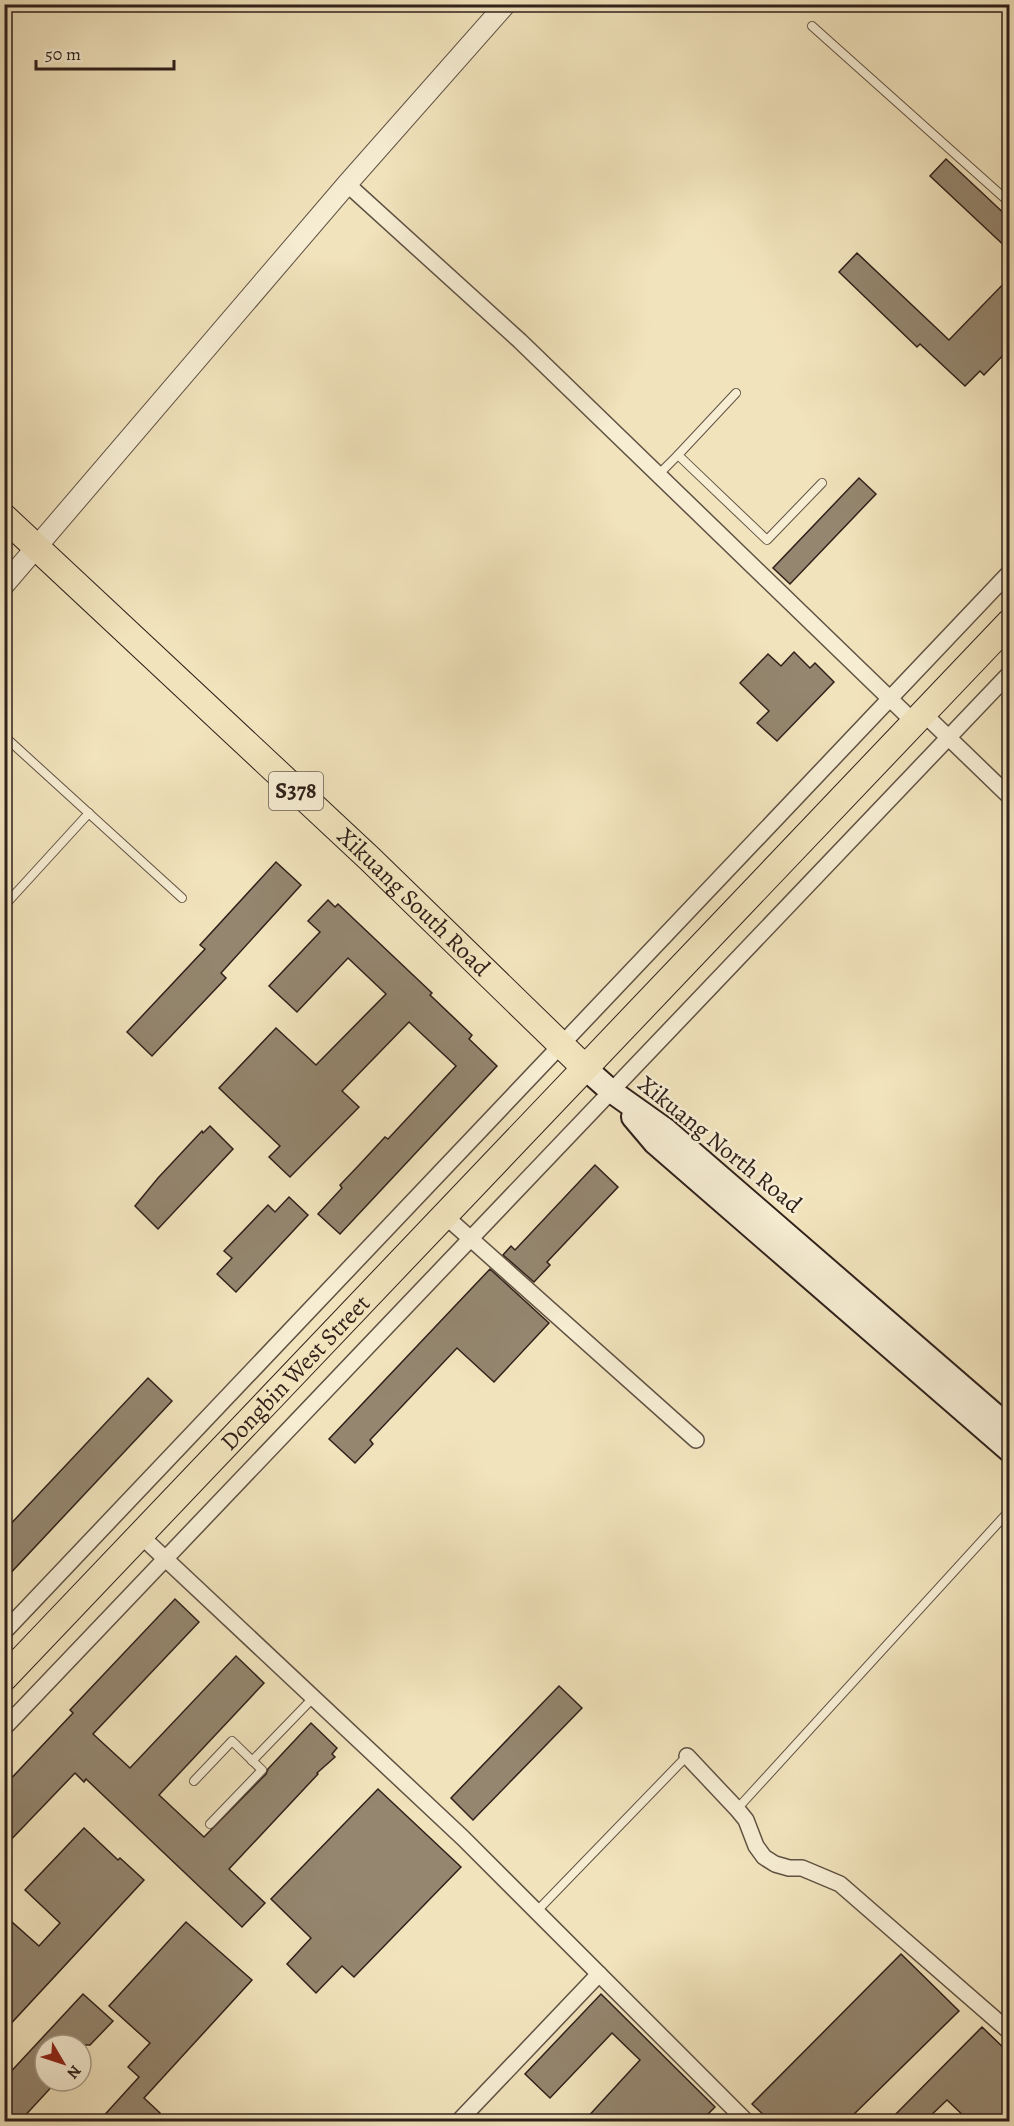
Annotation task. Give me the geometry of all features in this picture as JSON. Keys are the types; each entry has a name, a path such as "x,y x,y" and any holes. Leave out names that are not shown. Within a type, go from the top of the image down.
{"main road":[{"name":"Xikuang South Road","path":"4,517 361,851 585,1068"},
{"name":"Dongbin West Street","path":"4,1678 1010,622"},
{"path":"585,1068 611,1091"},
{"name":"Xikuang North Road","path":"611,1091 666,1130 1010,1428"},
{"name":"Xikuang North Road","path":"611,1091 655,1143 1010,1451"}],"street":[{"path":"4,585 347,184 506,4"},
{"path":"347,184 520,341 890,698 948,738 1010,797"},
{"path":"4,1632 1010,572"},
{"path":"4,1728 1010,673"},
{"path":"444,1215 696,1440"},
{"path":"140,1535 463,1838 747,2121"},
{"path":"687,1756 746,1820 756,1846 764,1857 775,1864 789,1868 802,1868 840,1884 1010,2032"},
{"path":"458,2121 599,1974"}],"lane":[{"path":"812,26 1010,203"},
{"path":"659,474 736,393"},
{"path":"678,455 767,540 822,483"},
{"path":"4,736 182,898"},
{"path":"4,906 89,813"},
{"path":"737,1809 1010,1510"},
{"path":"252,1761 313,1698"},
{"path":"194,1781 232,1742 262,1770 210,1824"},
{"path":"537,1912 687,1756"}],"building":[{"path":"946,159 1010,219 1010,251 930,176"},
{"path":"857,253 949,340 1010,277 1010,348 984,375 980,371 965,386 920,344 917,347 839,272"},
{"path":"859,478 876,494 790,584 773,568"},
{"path":"794,652 810,668 815,663 834,682 777,741 757,723 769,711 740,683 768,654 781,666"},
{"path":"276,862 301,885 221,973 226,978 152,1056 127,1032 205,949 200,945"},
{"path":"328,900 335,907 338,904 432,993 430,995 472,1035 469,1039 497,1066 340,1234 318,1214 342,1188 340,1185 385,1137 388,1139 456,1066 409,1022 342,1091 359,1107 290,1177 269,1157 280,1146 219,1088 276,1028 316,1065 386,994 348,958 297,1012 269,986 320,932 308,921"},
{"path":"210,1126 233,1149 158,1229 135,1206 202,1131 203,1133"},
{"path":"595,1165 618,1187 547,1262 550,1265 534,1282 503,1255 511,1246 515,1250"},
{"path":"289,1197 308,1215 236,1292 217,1274 232,1258 224,1251 268,1205 275,1212"},
{"path":"490,1269 549,1323 494,1382 457,1348 370,1440 373,1444 355,1463 329,1439"},
{"path":"148,1378 172,1401 4,1580 4,1531"},
{"path":"175,1599 199,1622 93,1734 130,1768 236,1656 264,1683 159,1795 204,1837 266,1774 268,1769 311,1723 337,1748 332,1754 335,1757 317,1773 229,1869 265,1903 242,1927 86,1779 84,1782 75,1773 4,1847 4,1786 73,1713 70,1710"},
{"path":"559,1686 582,1708 473,1820 451,1798"},
{"path":"378,1789 461,1867 354,1977 342,1966 316,1993 287,1964 311,1938 271,1899"},
{"path":"84,1828 118,1860 120,1858 144,1880 4,2031 4,1915 39,1946 60,1923 25,1890"},
{"path":"186,1922 252,1980 144,2098 160,2113 152,2121 99,2121 139,2077 128,2067 150,2043 109,2006"},
{"path":"901,1954 959,2011 847,2121 770,2121 752,2104"},
{"path":"83,1994 113,2021 93,2042 93,2033 47,2033"},
{"path":"601,1994 715,2107 701,2121 584,2121 640,2060 612,2033 550,2098 525,2074"},
{"path":"982,2027 1010,2054 1010,2114 1002,2121 969,2121 947,2100 925,2121 889,2121"},
{"path":"33,2048 33,2093 46,2093 20,2121 4,2121 4,2079"}]}
